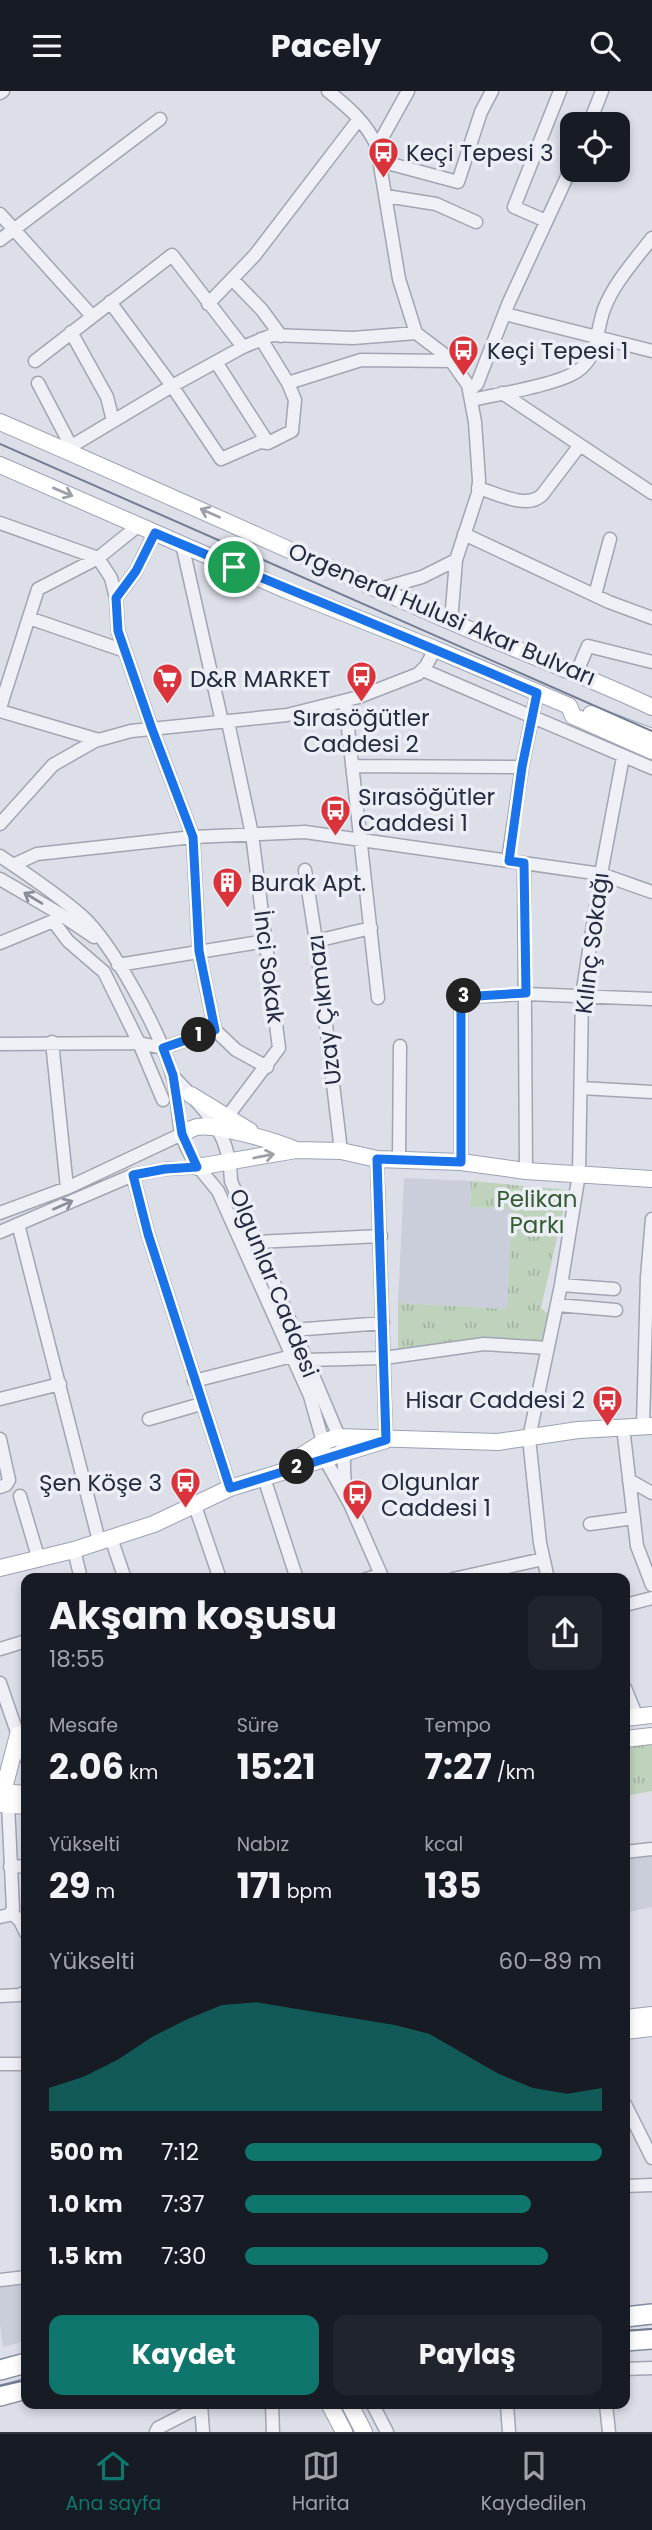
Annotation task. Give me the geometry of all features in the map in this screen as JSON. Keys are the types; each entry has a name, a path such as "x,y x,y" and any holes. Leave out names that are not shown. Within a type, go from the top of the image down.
{"highway":[{"path":"630,2316 652,2314"},
{"path":"630,2341 652,2339"},
{"path":"0,2370 21,2364"},
{"path":"0,2396 21,2390"}],"main road":[{"name":"Orgeneral Hulusi Akar Bulvarı","path":"0,422 68,448 451,622 604,684 652,707"},
{"name":"Orgeneral Hulusi Akar Bulvarı","path":"0,466 286,590 569,706 652,737"},
{"path":"604,684 652,700"},
{"name":"Orgeneral Hulusi Akar Bulvarı","path":"569,706 573,716 652,751"},
{"path":"191,1095 224,1123 296,1150"},
{"path":"182,1134 198,1126 224,1123"},
{"path":"197,1167 296,1150 341,1151 377,1159 461,1162 526,1171 652,1179"},
{"path":"271,1475 290,1461 335,1444 386,1440 498,1443 647,1426"},
{"path":"0,1568 74,1551 154,1524 230,1488 326,1459 335,1444"},
{"path":"630,1738 652,1736"},
{"path":"3,1798 21,1742"},
{"path":"3,1798 21,1795"},
{"path":"3,1798 21,1804"},
{"path":"630,2017 652,2015"},
{"path":"630,2030 652,2028"},
{"path":"332,2409 344,2432"},
{"path":"353,2409 364,2432"}],"street":[{"path":"328,91 343,96 377,147 399,279 416,333 452,361 464,377 471,395 480,465 478,488 456,560 451,622"},
{"path":"377,147 408,91"},
{"path":"380,160 458,182 481,113 492,91"},
{"path":"546,221 514,207 559,91"},
{"path":"593,112 601,91"},
{"path":"0,240 160,119"},
{"path":"208,304 255,255 359,120"},
{"path":"471,395 564,182"},
{"path":"386,196 436,204 476,222"},
{"path":"0,214 92,316"},
{"path":"471,395 502,393 576,372 590,358 611,294 652,238"},
{"path":"36,361 172,255 243,347"},
{"path":"232,279 281,336"},
{"path":"110,302 172,386 220,459 260,442 268,443 292,431 295,400 288,383 261,339"},
{"path":"505,314 652,351"},
{"path":"71,332 107,397 113,421"},
{"path":"38,383 68,448 172,386 243,347 272,335 354,338 416,333"},
{"path":"288,383 361,360 452,361"},
{"path":"216,362 268,443"},
{"path":"502,393 652,493"},
{"path":"478,488 524,502 537,500 580,445"},
{"path":"0,523 98,558 111,578 116,598 118,631 193,837 199,951 215,1030 236,1050 267,1067 224,1123"},
{"path":"99,740 0,709 5,674 29,618 38,589 98,558 139,525"},
{"path":"116,598 139,564 155,533"},
{"path":"464,534 595,595 652,618"},
{"path":"595,595 610,539"},
{"name":"İnci Sokak","path":"182,544 252,834 279,1048 267,1067"},
{"path":"380,589 422,577 456,560"},
{"path":"29,618 125,651"},
{"path":"576,674 588,646 652,662"},
{"path":"0,824 54,765 73,752 99,740 152,729 287,715 345,701 412,677 423,670 435,649"},
{"path":"423,670 652,768"},
{"path":"509,861 522,767 537,693"},
{"path":"345,701 378,998"},
{"name":"Kılınç Sokağı","path":"546,1573 529,1438 561,1285 579,1174 582,996 623,757"},
{"path":"352,766 522,767"},
{"path":"13,865 37,854 193,837 305,832 601,874 652,893"},
{"name":"Olgunlar Caddesi","path":"0,856 82,916 106,945 118,965 163,1048 173,1075 182,1134 197,1167 218,1191 310,1396 335,1444"},
{"path":"524,863 526,1171"},
{"name":"Uzay Çıkmazı","path":"305,870 341,1151"},
{"path":"0,879 59,919 106,945"},
{"path":"0,943 59,919"},
{"path":"59,919 68,941 104,972 163,1100"},
{"path":"316,941 372,928"},
{"path":"118,965 266,941"},
{"path":"461,1162 461,997 526,993 652,999"},
{"path":"0,1044 139,1043 163,1048 215,1030"},
{"path":"52,1042 66,1188"},
{"path":"399,1159 400,1046"},
{"name":"Olgunlar Caddesi","path":"173,1075 191,1095"},
{"path":"582,1088 652,1092"},
{"name":"Olgunlar Caddesi","path":"224,1123 231,1162 231,1181 305,1360 335,1444 350,1504"},
{"path":"0,1213 66,1188 182,1134"},
{"path":"377,1159 386,1440"},
{"path":"0,1232 133,1175 197,1167"},
{"path":"133,1175 148,1234 230,1488"},
{"path":"647,1426 652,1219"},
{"path":"18,1224 60,1384 105,1539 122,1573"},
{"path":"257,1242 380,1236"},
{"path":"561,1285 614,1289"},
{"path":"557,1305 616,1310"},
{"path":"293,1330 383,1323"},
{"path":"305,1360 384,1358 484,1344 548,1347"},
{"path":"194,1381 292,1356"},
{"path":"0,1399 60,1384"},
{"path":"149,1419 201,1404"},
{"path":"623,1427 637,1546 652,1585"},
{"path":"0,1439 9,1480 0,1487"},
{"name":"Olgunlar Caddesi","path":"326,1459 350,1504 380,1573"},
{"path":"271,1475 296,1573"},
{"path":"629,1481 652,1493"},
{"path":"20,1496 39,1560"},
{"path":"195,1506 218,1573"},
{"path":"590,1524 634,1518"},
{"path":"74,1551 80,1573"},
{"path":"480,1573 543,1559"},
{"path":"630,1604 652,1598"},
{"path":"0,1649 21,1643"},
{"path":"0,1683 21,1731"},
{"path":"630,1699 638,1716"},
{"path":"3,1798 4,1835 10,1867 6,1915"},
{"path":"630,1851 652,1849"},
{"path":"10,1867 21,1866"},
{"path":"0,1996 21,1994"},
{"path":"0,2064 21,2064"},
{"path":"630,2117 652,2158"},
{"path":"630,2186 652,2185"},
{"path":"0,2280 21,2278"},
{"path":"630,2369 652,2368"},
{"path":"156,2432 158,2428 194,2409"},
{"path":"201,2409 202,2432"},
{"path":"272,2409 273,2432"},
{"path":"375,2409 387,2432"},
{"path":"508,2409 509,2432"},
{"path":"606,2409 608,2432"}],"shaded area":[{"path":"404,1178 471,1181 470,1207 512,1209 508,1309 398,1303"},
{"path":"652,1846 652,1907 630,1912 630,1848"},
{"path":"21,2275 21,2342 3,2347 0,2325 0,2277"}],"green space":[{"name":"Pelikan Parkı","path":"471,1181 568,1190 541,1308 548,1314 542,1345 398,1353 398,1303 507,1309 512,1209 470,1207"},
{"path":"652,1743 652,1791 630,1795 630,1745"}],"tram line":[{"path":"0,444 652,731"},
{"path":"630,2331 652,2329"},
{"path":"0,2386 21,2381"}],"place":[{"name":"Keçi Tepesi 3","path":"383,180"},
{"name":"Keçi Tepesi 1","path":"464,378"},
{"name":"Sırasöğütler Caddesi 2","path":"361,704"},
{"name":"D&R MARKET","path":"167,706"},
{"name":"Sırasöğütler Caddesi 1","path":"335,837"},
{"name":"Burak Apt.","path":"228,910"},
{"name":"Hisar Caddesi 2","path":"608,1427"},
{"name":"Şen Köşe 3","path":"185,1510"},
{"name":"Olgunlar Caddesi 1","path":"358,1522"}],"route":[{"path":"155,533 234,567 537,693 522,767 509,861 524,863 526,993 461,997 461,1162 377,1159 386,1440 230,1488 148,1234 133,1175 197,1167 182,1134 173,1075 163,1048 215,1030 199,951 193,837 118,631 116,598 136,571 155,533"}]}
